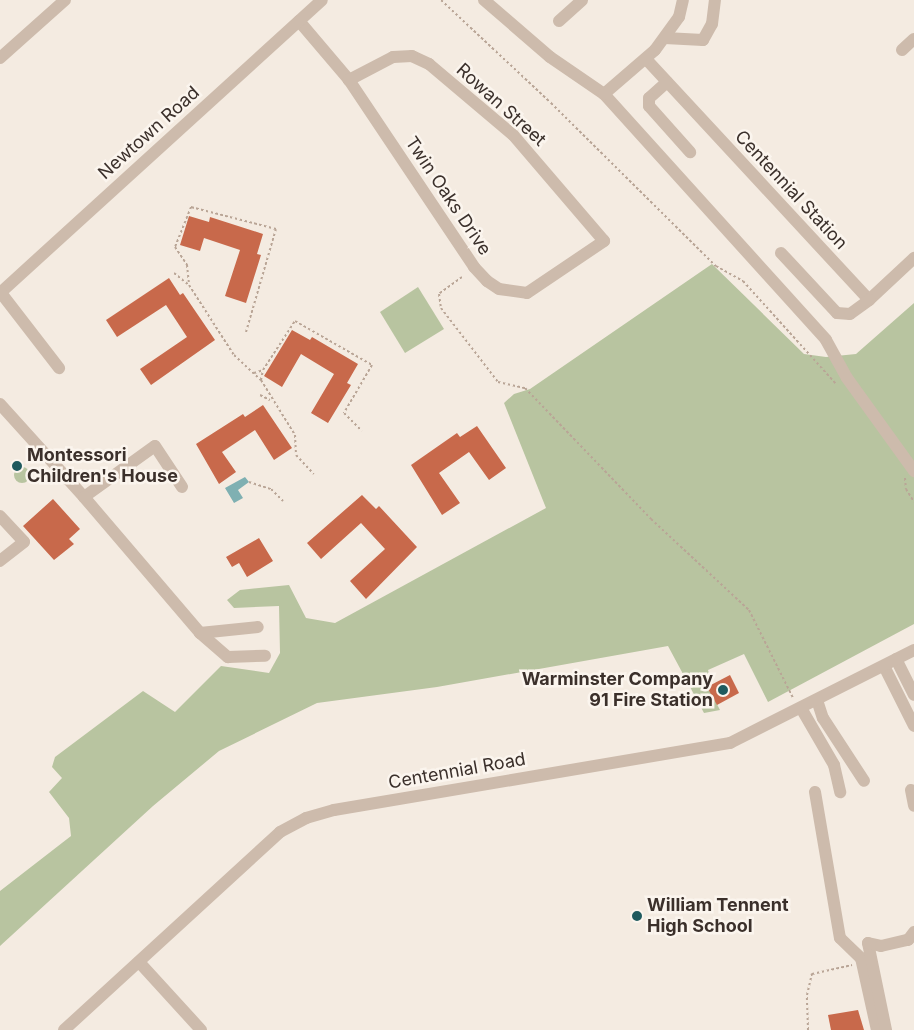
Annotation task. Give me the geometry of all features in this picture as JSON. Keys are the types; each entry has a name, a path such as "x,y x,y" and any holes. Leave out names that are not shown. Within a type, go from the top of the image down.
{"street":[{"path":"0,58 65,0"},
{"name":"Newtown Road","path":"0,293 322,0"},
{"path":"484,0 550,57 604,94 826,340 847,378 910,474"},
{"path":"559,21 582,0"},
{"path":"604,94 646,58 665,38 679,17 683,0"},
{"path":"665,38 703,40 712,24 715,0"},
{"name":"Twin Oaks Drive","path":"299,21 349,80 474,267 499,289 527,293 537,289 604,241"},
{"path":"902,50 914,39"},
{"name":"Rowan Street","path":"349,80 393,57 412,56 429,64 513,135 604,241"},
{"name":"Centennial Station","path":"646,58 868,300"},
{"path":"667,82 649,98 649,106 690,152"},
{"path":"782,252 837,313 850,314 914,258"},
{"path":"0,293 59,368"},
{"path":"0,404 84,497 200,633 228,657 265,656"},
{"path":"84,497 155,446 182,487"},
{"path":"0,516 24,542 0,562"},
{"path":"200,633 258,627"},
{"name":"Centennial Road","path":"64,1030 280,832 306,818 344,809 730,743 914,650"},
{"path":"896,659 914,695"},
{"path":"884,666 914,726"},
{"path":"817,700 823,718 864,781"},
{"path":"801,708 834,766 840,792"},
{"path":"834,766 850,759"},
{"path":"911,790 914,806"},
{"path":"815,792 840,938 860,959 877,1030"},
{"path":"868,943 881,946 908,940 914,932"},
{"path":"860,959 868,943"},
{"path":"868,943 886,1030"},
{"path":"139,962 201,1030"}],"path":[{"path":"441,0 551,103 716,266 743,281 840,388"},
{"path":"188,285 187,265 175,247 190,207 276,229 246,332"},
{"path":"174,273 188,285 234,355 261,380 270,400 294,434 296,455 314,474"},
{"path":"462,276 439,294 441,308 498,382 525,388 651,519 749,610 793,698"},
{"path":"261,380 263,370 295,321 372,365 344,413 362,431"},
{"path":"254,373 263,370"},
{"path":"260,395 270,400"},
{"path":"910,474 906,489 914,502"},
{"path":"249,482 271,489 283,501"},
{"path":"808,1030 807,996 812,974 854,965 860,959"}],"green space":[{"path":"712,264 804,354 826,357 856,354 914,303 914,624 768,702 744,654 708,670 712,684 708,687 720,710 704,713 668,646 437,687 317,703 219,751 153,806 0,946 0,891 71,836 69,818 49,792 62,778 52,767 55,757 143,691 175,712 221,666 269,673 280,653 279,606 234,608 227,600 240,590 289,585 306,618 335,623 546,508 504,403 514,394 530,389"},
{"path":"418,287 444,329 405,353 380,312"},
{"path":"22,467 28,469 30,475 28,481 22,483 16,481 14,475 16,469"}],"water":[{"path":"245,477 249,482 238,490 243,498 234,503 225,488"}],"building":[{"path":"189,216 209,222 210,217 263,234 257,254 261,255 246,303 225,296 240,250 204,238 200,251 180,245"},
{"path":"169,278 180,295 183,293 215,340 151,385 140,369 187,337 166,305 117,337 106,320"},
{"path":"292,330 310,340 312,337 358,364 347,383 351,385 328,423 311,413 334,374 301,354 282,387 264,376"},
{"path":"263,405 292,448 274,460 255,430 222,452 236,472 219,484 196,444 243,414 245,417"},
{"path":"477,426 506,468 489,480 469,452 439,473 460,503 442,515 411,465 457,433 460,437"},
{"path":"362,495 376,509 379,506 417,547 366,599 350,581 385,549 361,523 321,559 307,543"},
{"path":"53,499 80,529 69,539 74,544 54,560 23,526"},
{"path":"259,538 273,561 247,577 239,563 232,567 226,557"},
{"name":"Warminster Company 91 Fire Station","path":"730,675 739,693 717,705 707,687"},
{"path":"858,1010 864,1030 831,1030 828,1015"}],"place":[{"name":"Montessori Children's House","path":"17,466"},
{"name":"Warminster Company 91 Fire Station","path":"723,690"},
{"name":"William Tennent High School","path":"637,916"}]}
